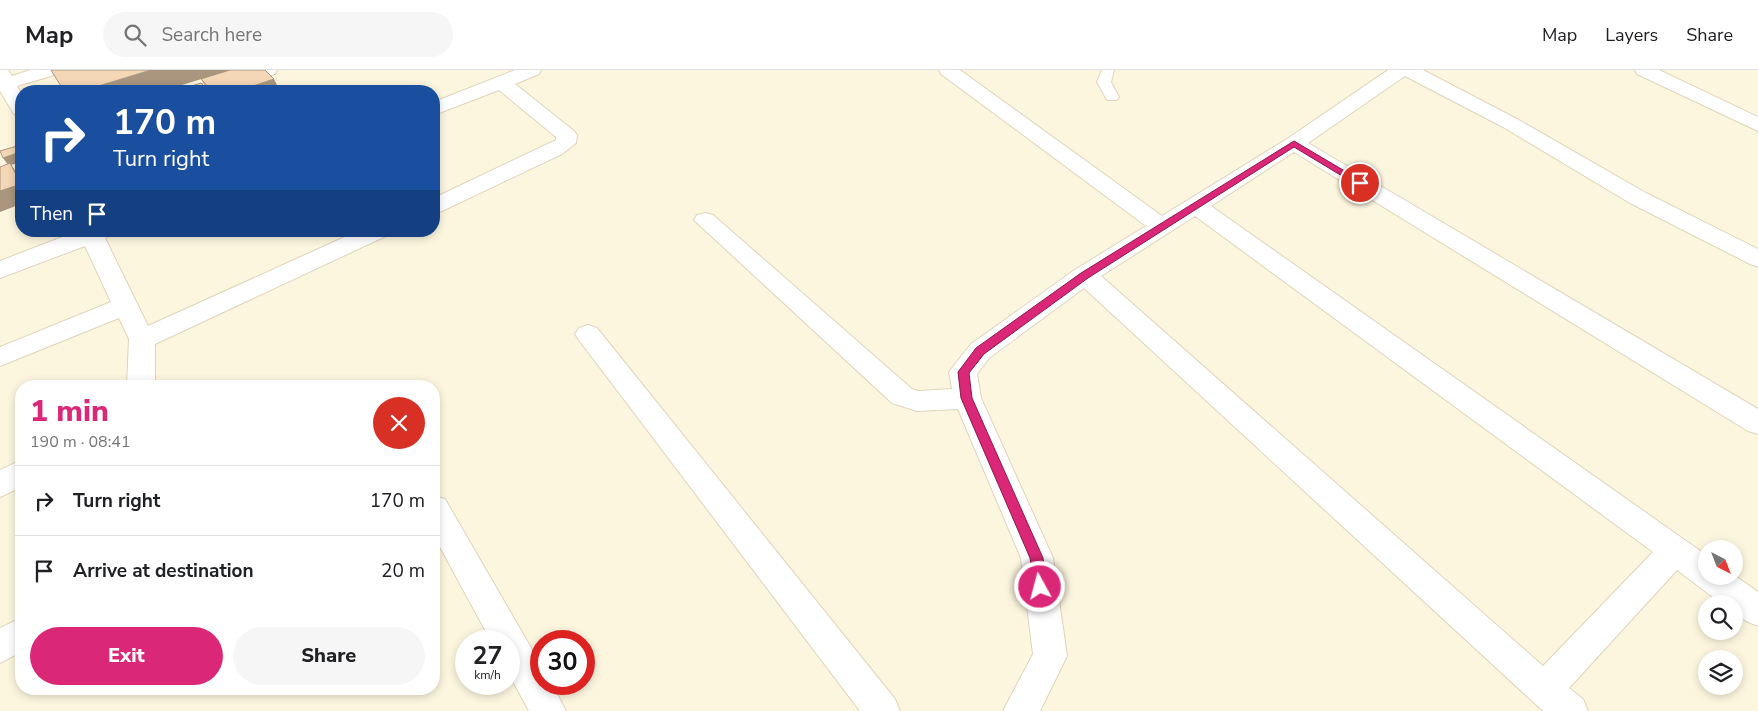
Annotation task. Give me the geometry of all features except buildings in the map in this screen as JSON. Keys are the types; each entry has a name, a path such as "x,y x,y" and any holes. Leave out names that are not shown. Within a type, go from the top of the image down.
{"street":[{"path":"220,85 268,70"},
{"path":"948,70 1161,226"},
{"path":"1021,711 1050,656 1037,558 967,398 963,372 980,351 1084,275 1294,143 1401,70"},
{"path":"1409,70 1510,124 1638,198 1758,259"},
{"path":"1644,70 1758,125"},
{"path":"440,107 516,75 567,135 566,143 555,150 440,203"},
{"path":"15,101 2,80 41,77"},
{"path":"1294,143 1758,423"},
{"path":"1195,204 1698,567"},
{"path":"705,220 902,396 917,401 967,398"},
{"path":"0,270 82,237"},
{"path":"96,237 124,306 142,339 141,380"},
{"path":"142,339 365,237"},
{"path":"1084,275 1544,690 1570,711"},
{"path":"0,357 124,306"},
{"path":"588,334 882,711"},
{"path":"0,484 15,475"},
{"path":"440,519 548,711"},
{"path":"1544,690 1674,550"},
{"path":"1722,585 1758,611"},
{"path":"0,647 15,637"}],"lane":[{"path":"1108,70 1104,82 1112,97"}],"route":[{"path":"1040,587 1037,558 967,398 963,372 980,351 1084,275 1294,143 1360,183"}]}
